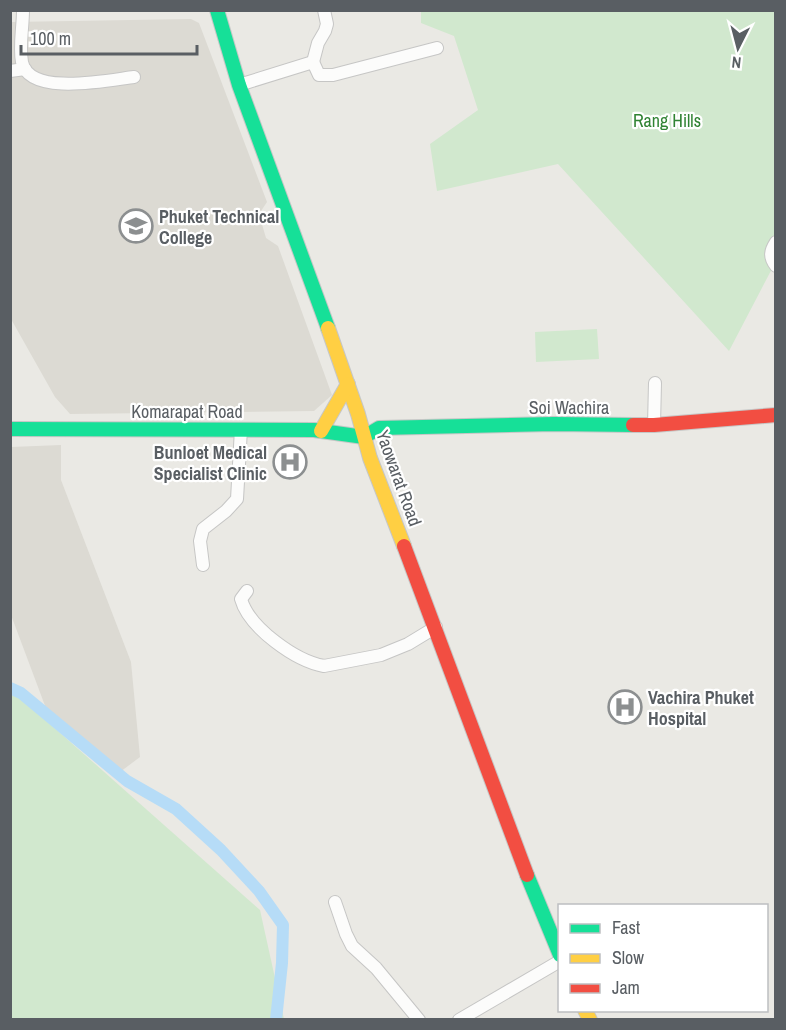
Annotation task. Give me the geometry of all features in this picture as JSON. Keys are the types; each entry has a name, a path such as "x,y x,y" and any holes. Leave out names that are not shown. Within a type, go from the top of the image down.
{"main road":[{"name":"Yaowarat Road","path":"217,10 239,85 302,250 364,437 436,627 511,836 558,950"},
{"path":"321,431 348,384"},
{"name":"Soi Wachira","path":"364,437 379,428 554,423 654,425 776,415"},
{"name":"Komarapat Road","path":"10,429 241,429 321,431 364,437"}],"street":[{"path":"23,10 22,63 34,77 56,84 134,77"},
{"path":"324,10 327,24 318,43 313,62 319,75 333,75 437,48"},
{"path":"239,85 313,62"},
{"path":"10,71 25,69"},
{"path":"776,242 771,250 771,259 776,266"},
{"path":"654,425 655,383"},
{"path":"202,565 200,541 203,529 237,499 241,429"},
{"path":"247,591 241,599 244,609 267,635 304,660 324,666 381,655 408,644 436,627"},
{"path":"335,902 345,934 352,946 376,968 419,1020"},
{"path":"459,1020 558,962"}],"shaded area":[{"name":"Phuket Technical College","path":"191,19 199,23 267,202 259,214 266,238 278,246 332,395 314,411 70,414 55,397 11,319 11,22"},
{"path":"61,445 61,480 131,662 140,757 120,772 47,711 11,615 11,447"}],"green space":[{"name":"Rang Hills","path":"421,10 775,11 775,263 729,351 558,164 437,191 430,144 478,110 454,36 421,23"},
{"path":"597,329 599,359 536,362 535,332"},
{"path":"15,693 260,910 284,1019 11,1019 10,694"}],"waterway":[{"path":"10,688 21,693 127,781 176,809 221,850 259,891 283,925 276,1020"}],"traffic: fast":[{"path":"217,10 239,85 328,328"},
{"path":"364,437 379,428 554,424 633,425"},
{"path":"10,429 314,430 364,437"},
{"path":"527,875 558,950"}],"traffic: slow":[{"path":"328,328 358,414 370,458 404,546"},
{"path":"321,431 348,384"},
{"path":"586,1012 590,1020"}],"traffic: jam":[{"path":"633,425 776,415"},
{"path":"404,546 527,875"}],"place":[{"name":"Phuket Technical College","path":"136,226"},
{"name":"Bunloet Medical Specialist Clinic","path":"290,462"},
{"name":"Vachira Phuket Hospital","path":"625,707"}]}
